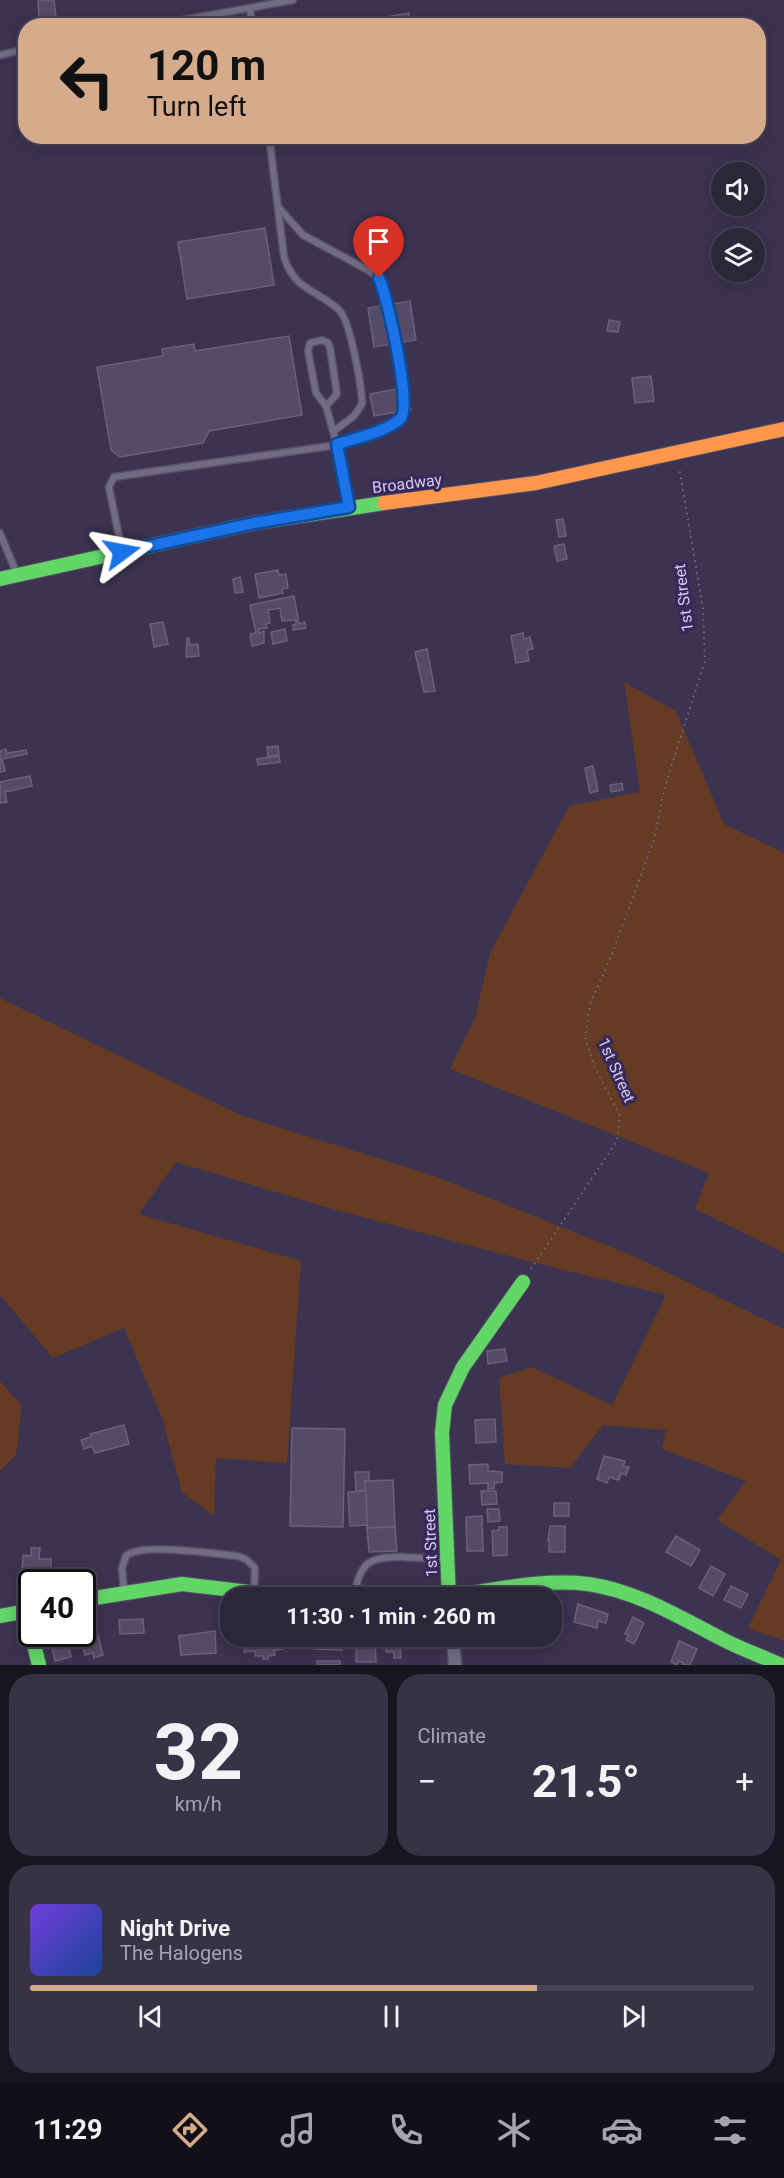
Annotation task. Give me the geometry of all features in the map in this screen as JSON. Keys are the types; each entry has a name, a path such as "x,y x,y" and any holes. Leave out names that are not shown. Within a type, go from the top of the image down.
{"street":[{"name":"Broadway","path":"0,579 254,523 349,507 536,483 784,429"},
{"name":"1st Street","path":"446,1587 447,1559 442,1433 446,1404 459,1376 522,1282"},
{"path":"518,1587 566,1582 592,1585 629,1595 675,1613 724,1640 781,1665"},
{"path":"96,1598 182,1584 220,1588"},
{"path":"0,1616 18,1613"},
{"path":"36,1647 39,1665"},
{"path":"454,1647 455,1665"}],"lane":[{"path":"194,18 293,0"},
{"path":"250,8 251,18"},
{"path":"0,54 18,51"},
{"path":"269,144 284,257 290,274 339,310 350,337 362,404 354,416 334,431"},
{"path":"122,552 109,487 114,477 337,444 387,427 400,419 405,410 403,384 379,278 303,235 279,208"},
{"path":"326,406 335,399 337,393 330,348 328,343 322,340 310,343 308,351 316,393 326,406 334,431 349,507"},
{"path":"0,533 17,575"},
{"path":"124,1594 122,1568 126,1556 133,1551 172,1550 238,1556 247,1560 255,1568 254,1587"},
{"path":"356,1587 363,1568 370,1561 380,1557 447,1559"}],"path":[{"name":"1st Street","path":"522,1282 617,1142 620,1116 594,1066 585,1037 590,1004 612,954 654,840 665,786 705,661 703,609 677,453"}],"shaded area":[{"path":"624,682 676,711 724,824 784,853 784,1253 695,1209 709,1173 450,1069 475,1018 490,953 569,806 640,792"},
{"path":"0,998 243,1116 435,1176 636,1257 784,1329 784,1641 748,1628 781,1560 717,1520 746,1481 662,1449 666,1430 603,1425 570,1468 505,1464 499,1378 532,1367 612,1405 666,1295 329,1208 176,1162 139,1214 301,1261 287,1463 216,1458 214,1516 182,1492 162,1418 124,1328 53,1358 0,1295"},
{"path":"0,1381 22,1406 16,1455 0,1471"}],"building":[{"path":"38,0 54,0 56,17 39,18"},
{"path":"409,13 410,18 380,18"},
{"path":"265,228 274,285 187,299 178,242"},
{"path":"410,301 416,340 374,347 368,308"},
{"path":"609,320 620,322 618,332 607,331"},
{"path":"289,336 302,415 209,431 203,443 120,457 111,450 97,367 163,356 162,349 194,344 195,351"},
{"path":"651,376 654,401 635,403 632,378"},
{"path":"407,387 411,410 374,416 370,394"},
{"path":"563,519 566,536 559,537 556,520"},
{"path":"564,544 567,559 557,561 554,546"},
{"path":"278,570 279,575 286,574 288,588 282,589 283,593 259,598 255,574"},
{"path":"240,577 243,592 235,593 233,579"},
{"path":"294,596 299,624 305,622 306,628 293,630 296,620 282,621 280,608 268,610 270,623 266,624 267,628 258,629 259,633 264,631 264,643 252,646 250,634 256,633 250,605"},
{"path":"163,622 168,644 154,647 150,624"},
{"path":"285,629 287,641 273,644 271,632"},
{"path":"523,633 524,639 530,637 533,649 527,650 529,661 516,663 511,636"},
{"path":"187,638 189,638 190,645 198,644 199,656 186,657"},
{"path":"427,649 435,691 424,692 415,652"},
{"path":"278,746 279,755 268,757 267,747"},
{"path":"6,749 7,753 26,750 27,754 2,759 5,771 0,772 0,751"},
{"path":"279,756 280,762 258,765 257,759"},
{"path":"593,766 598,791 590,793 585,768"},
{"path":"30,776 32,786 5,792 7,802 0,803 0,782"},
{"path":"622,783 623,790 611,792 610,785"},
{"path":"505,1349 507,1361 488,1364 487,1351"},
{"path":"495,1419 496,1442 476,1443 475,1420"},
{"path":"124,1425 129,1444 95,1453 92,1446 84,1449 81,1440 91,1437 90,1434"},
{"path":"292,1428 345,1429 343,1527 290,1526"},
{"path":"604,1456 625,1461 623,1466 629,1467 626,1475 621,1473 619,1480 609,1477 607,1483 597,1479"},
{"path":"488,1464 488,1471 502,1472 502,1482 494,1483 494,1488 488,1489 488,1483 470,1484 469,1465"},
{"path":"355,1472 369,1472 369,1481 365,1481 366,1491 356,1491"},
{"path":"393,1480 395,1527 367,1528 365,1481"},
{"path":"366,1491 367,1525 350,1526 348,1492"},
{"path":"481,1491 496,1491 497,1504 482,1505"},
{"path":"554,1503 569,1503 569,1516 554,1516"},
{"path":"487,1509 499,1509 500,1521 488,1522"},
{"path":"482,1516 483,1551 467,1551 466,1517"},
{"path":"550,1526 565,1526 565,1552 549,1552"},
{"path":"395,1527 397,1551 369,1552 367,1528"},
{"path":"499,1527 507,1527 507,1555 493,1556 492,1531 499,1530"},
{"path":"676,1536 700,1550 691,1566 666,1552"},
{"path":"31,1548 40,1548 39,1559 51,1559 51,1569 22,1569 23,1555 31,1556"},
{"path":"711,1566 725,1574 713,1596 699,1588"},
{"path":"731,1586 748,1594 741,1608 724,1600"},
{"path":"578,1604 608,1614 606,1623 598,1621 597,1628 574,1622"},
{"path":"633,1617 644,1623 634,1644 626,1640 629,1635 625,1634"},
{"path":"143,1619 144,1633 120,1634 119,1620"},
{"path":"96,1627 103,1655 94,1658 93,1653 85,1655 83,1647 96,1647"},
{"path":"215,1631 216,1653 181,1655 179,1636"},
{"path":"679,1641 697,1649 690,1665 682,1665 683,1663 679,1661 677,1665 671,1662"},
{"path":"52,1647 69,1647 71,1657 55,1661"},
{"path":"244,1647 283,1647 283,1649 274,1650 275,1655 268,1656 268,1659 255,1656 255,1651 244,1652"},
{"path":"314,1647 342,1647 342,1650 314,1649"},
{"path":"356,1647 375,1647 376,1662 356,1662"},
{"path":"386,1647 400,1647 401,1658 394,1658 394,1652 386,1652"},
{"path":"317,1661 340,1661 340,1665 317,1665"}],"traffic: fast":[{"path":"0,579 254,523 384,503"},
{"path":"449,1587 442,1433 445,1405 463,1367 523,1282"},
{"path":"507,1587 569,1583 588,1584 624,1592 657,1606 729,1643 781,1665"},
{"path":"96,1598 182,1584 220,1589"},
{"path":"0,1616 18,1613"},
{"path":"35,1647 39,1665"}],"traffic: slow":[{"path":"384,503 536,483 784,429"}],"route":[{"path":"122,552 254,523 349,507 337,444 387,427 400,419 405,410 403,384 379,278"}]}
